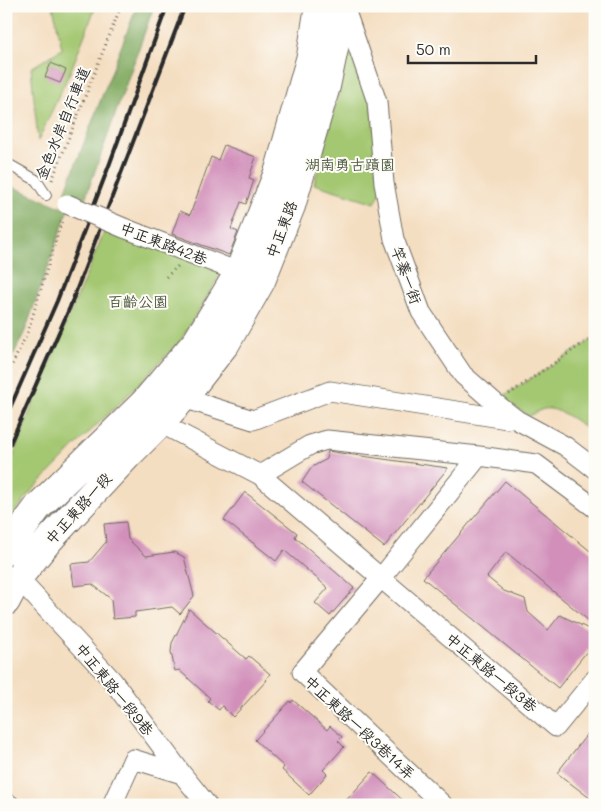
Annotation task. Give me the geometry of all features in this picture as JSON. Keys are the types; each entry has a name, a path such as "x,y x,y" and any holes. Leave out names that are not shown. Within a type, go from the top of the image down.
{"main road":[{"name":"中正東路","path":"152,413 183,398 226,343 250,277 312,56 319,6"},
{"name":"中正東路","path":"152,413 197,341 250,277 291,206 326,86 344,6"},
{"name":"中正東路一段","path":"6,551 38,508 152,413"},
{"name":"中正東路一段","path":"12,589 49,540 127,456 152,413"}],"street":[{"name":"竿蓁一街","path":"344,6 377,102 384,183 394,239 420,312 463,375 518,420 565,446 595,469"},
{"name":"中正東路42巷","path":"67,204 250,277"},
{"path":"183,398 253,420 330,392 507,419"},
{"name":"中正東路一段3巷","path":"152,413 260,475 556,727 595,679"},
{"path":"260,475 310,445 327,440 536,464 595,508"},
{"path":"381,578 479,456"},
{"name":"中正東路一段3巷14弄","path":"381,578 302,672 443,805"},
{"name":"中正東路一段9巷","path":"12,589 112,680 182,774 208,805"},
{"path":"112,805 133,759 182,774"},
{"path":"6,803 10,805"}],"lane":[{"path":"6,163 36,180 46,195"}],"path":[{"name":"金色水岸自行車道","path":"46,195 121,6"},
{"path":"6,378 28,331 67,204"},
{"path":"495,403 595,335"}],"green space":[{"path":"53,6 96,6 71,70 38,141 31,68 62,49"},
{"path":"137,6 154,6 85,199 65,192"},
{"name":"湖南勇古蹟園","path":"351,47 371,102 382,189 375,203 314,184"},
{"path":"11,186 68,210 25,331 6,370 6,188"},
{"name":"百齡公園","path":"107,225 223,270 181,340 28,495 6,525 6,475 33,403"},
{"path":"595,338 595,435 571,418 557,411 544,409 529,416 500,398"}],"building":[{"path":"51,63 66,70 60,83 45,77"},
{"path":"224,145 256,157 249,178 254,180 246,204 241,202 231,229 238,232 229,255 172,234 180,211 190,215 211,157 218,160"},
{"path":"328,451 448,468 384,547 302,482 312,467 327,459"},
{"path":"505,481 595,555 595,626 506,552 487,577 504,591 525,599 528,612 548,630 560,615 595,632 595,641 558,688 423,578"},
{"path":"245,492 297,533 295,537 354,588 330,616 315,603 328,588 284,550 276,561 224,520"},
{"path":"126,522 128,539 146,556 174,552 184,557 194,596 180,614 172,607 135,612 135,617 113,619 111,599 92,584 74,586 71,564 89,562 106,542 104,524"},
{"path":"189,609 246,659 249,656 270,674 267,680 233,717 222,706 219,710 208,701 210,698 179,670 175,671 171,652 172,643"},
{"path":"293,700 327,730 330,726 342,737 338,741 344,747 323,770 327,774 309,795 282,770 284,767 255,740"},
{"path":"595,724 595,802 557,773"},
{"path":"372,772 408,805 342,805"}],"railway":[{"path":"6,417 57,301 167,6"},
{"path":"6,453 70,307 185,6"}]}
